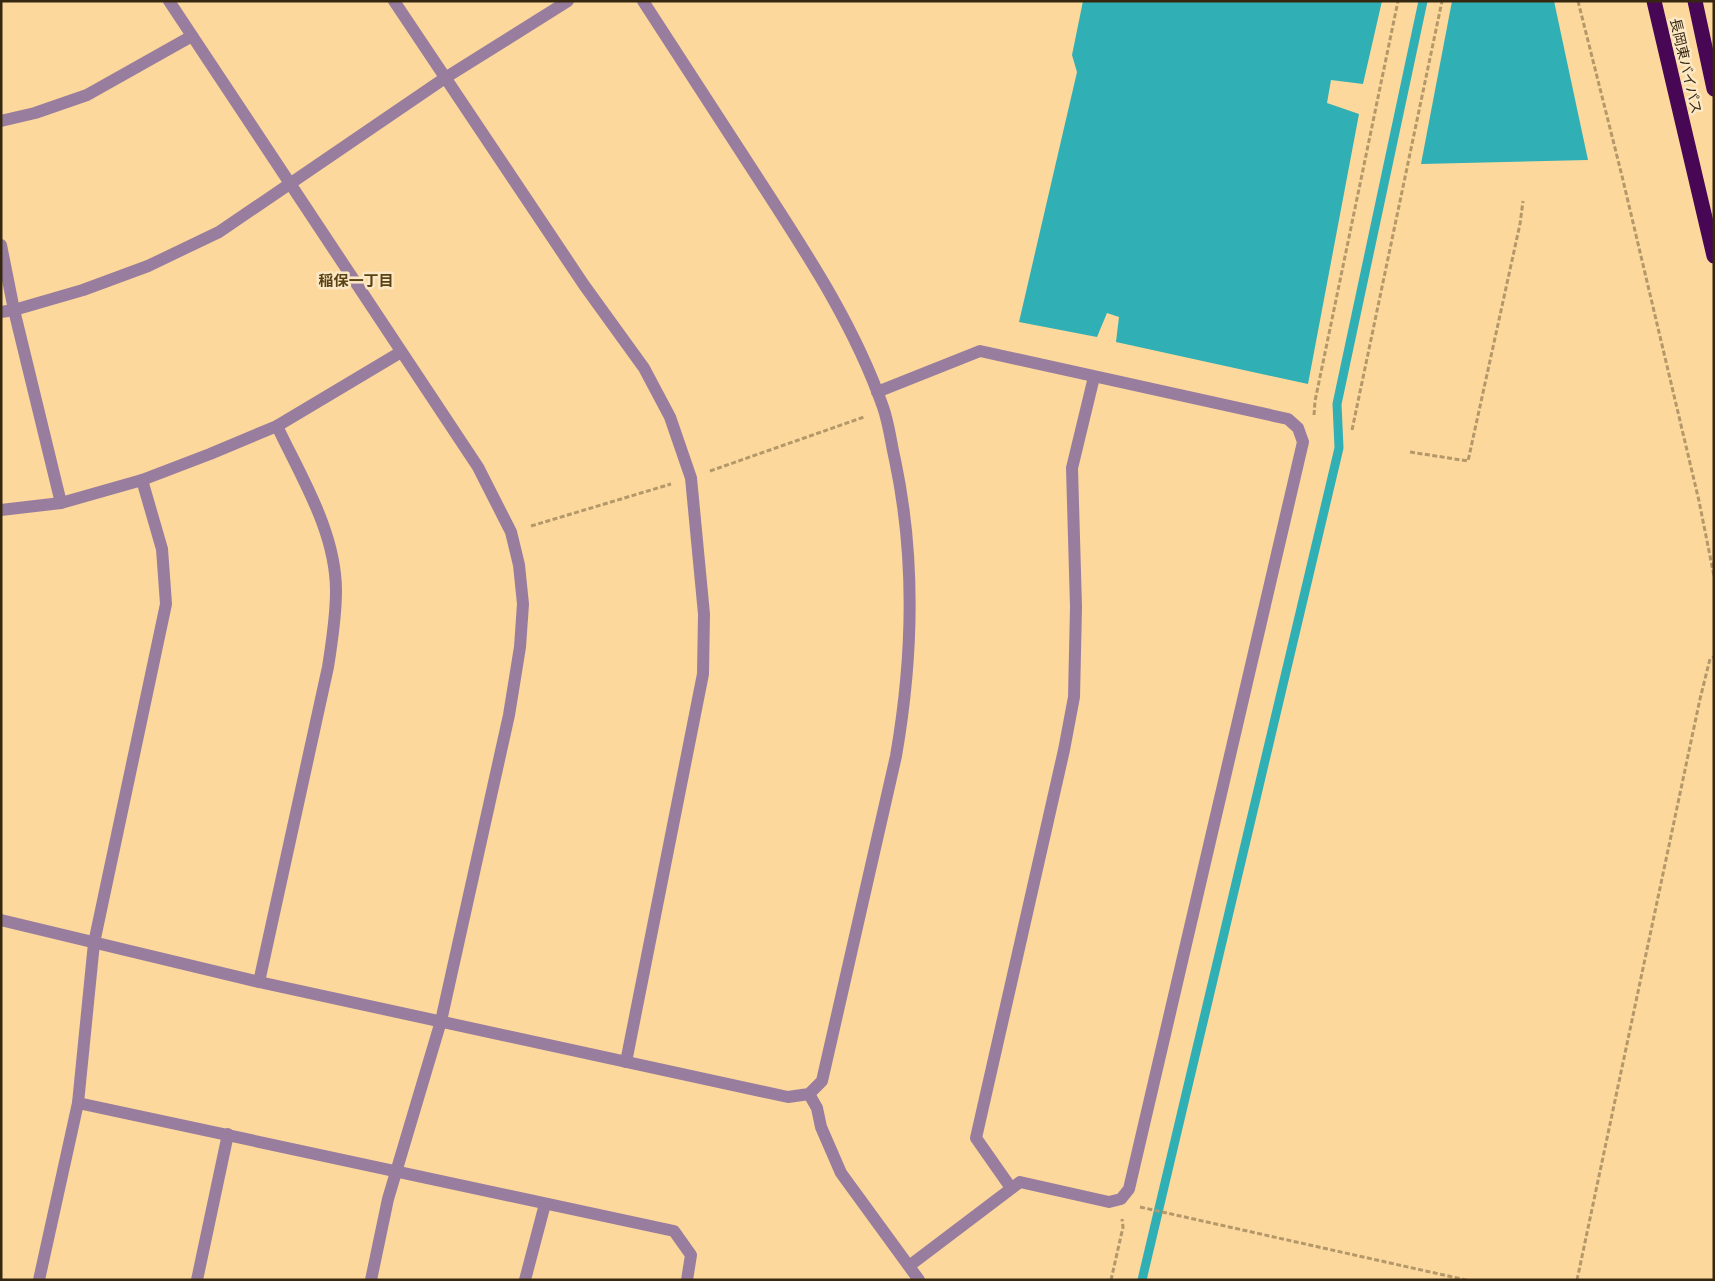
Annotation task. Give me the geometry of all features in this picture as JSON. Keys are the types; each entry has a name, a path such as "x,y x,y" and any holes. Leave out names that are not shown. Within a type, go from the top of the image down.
{"highway":[{"name":"長岡東バイパス","path":"1654,1 1714,256"},
{"name":"長岡東バイパス","path":"1694,1 1714,89"}],"street":[{"path":"169,1 478,467 510,532 519,565 522,604 520,647 509,715 441,1021 396,1170 371,1280"},
{"path":"394,1 584,285 644,368 670,418 691,478 704,614 703,674 626,1062"},
{"path":"1,312 83,290 148,266 219,232 445,78 568,1"},
{"path":"1,920 259,982 788,1097 809,1094 822,1081 896,756 905,704 911,619 909,557 901,490 884,410 857,344 830,292 643,1"},
{"path":"1,121 35,113 87,94 192,36"},
{"path":"1,245 14,310 61,503"},
{"path":"877,392 980,350 1288,419 1298,428 1303,442 1129,1189 1121,1199 1109,1202 1020,1182 909,1266"},
{"path":"1,510 61,503 142,480 277,426 401,352"},
{"path":"1011,1188 976,1138 1064,750 1074,697 1076,606 1072,468 1094,377"},
{"path":"259,982 328,667 334,627 336,589 329,546 320,517 277,426"},
{"path":"39,1280 78,1103 94,943 166,604 162,549 142,480"},
{"path":"809,1094 817,1108 821,1127 841,1173 919,1280"},
{"path":"78,1103 674,1231 691,1255 687,1280"},
{"path":"197,1280 228,1134"},
{"path":"524,1280 545,1204"}],"path":[{"path":"1314,421 1315,401 1398,1"},
{"path":"1352,430 1442,1"},
{"path":"1578,1 1622,176 1699,501 1714,576"},
{"path":"1410,452 1468,461 1518,233 1523,201"},
{"path":"1577,1280 1700,699 1710,659 1714,657"},
{"path":"1111,1280 1123,1227 1121,1199"},
{"path":"1143,1208 1466,1280"}],"water":[{"path":"1083,1 1382,1 1363,84 1331,80 1327,103 1359,114 1308,384 1116,342 1119,317 1107,313 1097,337 1019,322 1077,72 1072,55"},
{"path":"1452,1 1554,1 1588,160 1421,164"}],"waterway":[{"path":"1142,1280 1339,448 1337,404 1423,1"}],"district":[{"name":"稲保一丁目","path":"356,280"}]}
